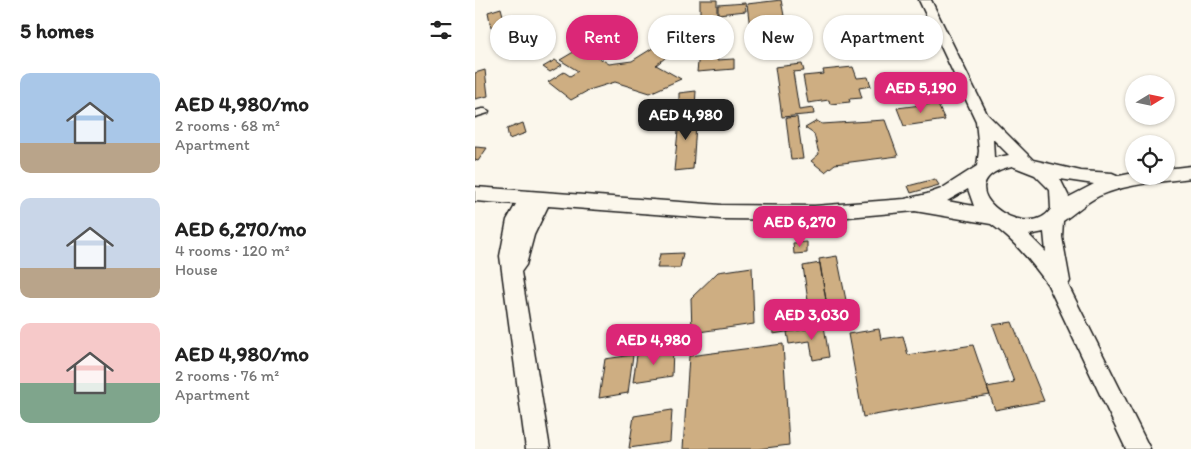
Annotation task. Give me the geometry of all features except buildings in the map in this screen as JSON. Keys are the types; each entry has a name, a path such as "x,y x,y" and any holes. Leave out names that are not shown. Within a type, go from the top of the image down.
{"street":[{"path":"925,0 977,108 986,136 981,170 975,183 976,195 983,207 1040,258 1068,302 1138,449"},
{"path":"977,108 998,136 1031,165 1045,173 1060,194 1061,205 1056,217 1055,257 1068,302"},
{"path":"905,206 947,194 997,161 1012,160 1081,177 1125,180"},
{"path":"1175,174 1191,172"},
{"path":"475,194 767,213 814,213 905,206 949,208 999,220 1019,228 1033,228 1045,225 1072,202 1089,192 1107,184 1125,181"},
{"path":"535,198 519,254 515,293 537,449"}],"lane":[{"path":"475,114 485,111"}]}
